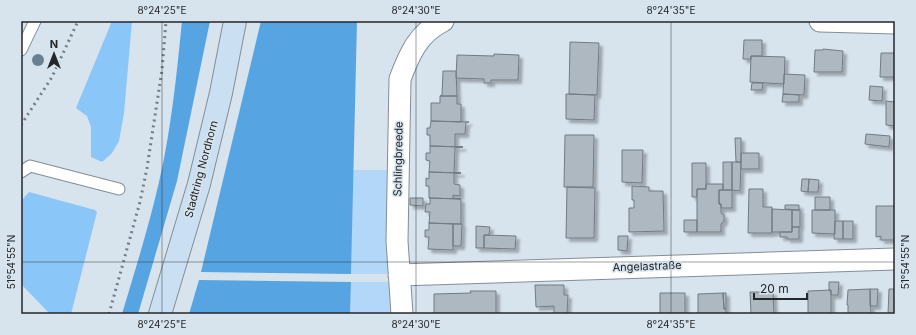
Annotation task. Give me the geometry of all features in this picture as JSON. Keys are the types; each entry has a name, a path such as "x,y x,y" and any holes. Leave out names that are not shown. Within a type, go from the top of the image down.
{"main road":[{"name":"Stadtring Nordhorn","path":"160,314 198,184 221,93 235,21"}],"street":[{"name":"Schlingbreede","path":"402,314 397,241 400,79 409,54 422,36 443,21"},
{"path":"820,21 895,23"},
{"name":"Angelastraße","path":"399,275 895,259"}],"lane":[{"path":"21,50 35,21"},
{"path":"21,172 30,166 119,189"}],"shaded area":[{"path":"112,21 132,21 124,113 119,141 112,153 102,162 91,157 91,127 87,116 76,108"},
{"path":"182,21 210,21 177,181 138,314 122,314 147,229 163,164 174,97"},
{"path":"261,21 357,21 351,274 201,272"},
{"path":"353,170 389,170 390,274 351,274"},
{"path":"29,192 95,210 97,212 71,314 50,314 21,284 21,201"},
{"path":"199,280 351,282 350,314 189,314"},
{"path":"351,282 391,282 393,314 350,314"}],"building":[{"path":"744,40 762,40 762,56 751,56 751,59 743,59"},
{"path":"570,42 599,43 597,95 569,94"},
{"path":"823,49 843,51 842,72 814,72 815,50"},
{"path":"881,53 895,53 895,77 880,77"},
{"path":"494,54 519,55 518,80 491,80 491,83 484,83 484,79 456,78 457,55 494,56"},
{"path":"751,56 785,57 784,84 750,82"},
{"path":"443,71 456,71 457,96 440,96 442,95"},
{"path":"784,74 805,75 804,95 783,94"},
{"path":"752,83 763,83 762,90 751,90"},
{"path":"870,86 883,87 882,101 869,100"},
{"path":"566,94 595,95 594,120 566,119"},
{"path":"783,94 799,95 799,102 782,102"},
{"path":"440,96 457,96 457,104 461,104 461,122 431,121 431,103 440,103"},
{"path":"886,101 895,102 895,126 886,125"},
{"path":"431,121 469,122 466,122 465,134 455,134 455,147 430,146 430,135 427,135 427,128 430,128"},
{"path":"866,134 890,136 889,147 865,144"},
{"path":"565,135 594,135 593,187 564,187"},
{"path":"735,138 741,138 741,162 736,162"},
{"path":"430,146 463,147 455,148 454,173 429,172 430,161 426,160 426,153 430,153"},
{"path":"622,150 643,150 642,183 622,182"},
{"path":"741,153 759,153 759,169 741,169"},
{"path":"723,162 732,162 732,190 723,190"},
{"path":"732,162 741,162 740,191 732,190"},
{"path":"692,163 706,163 706,189 697,189 697,197 692,197"},
{"path":"429,172 461,173 454,173 454,184 460,185 460,196 453,195 453,198 461,199 429,198 429,186 426,186 426,178 429,179"},
{"path":"802,179 809,179 808,192 801,191"},
{"path":"809,179 819,180 818,192 808,192"},
{"path":"706,184 723,184 723,190 719,190 719,204 721,204 721,213 724,215 724,221 721,224 721,232 697,232 697,189 706,189"},
{"path":"632,186 649,187 649,191 663,191 664,231 629,232 629,208 634,208 634,200 632,200"},
{"path":"567,187 595,188 594,238 566,238"},
{"path":"749,189 763,189 763,207 772,207 772,233 748,233"},
{"path":"719,190 732,190 732,208 721,208 721,204 719,204"},
{"path":"815,197 830,197 830,210 815,210"},
{"path":"410,198 423,198 423,206 410,205"},
{"path":"430,198 461,199 461,224 429,223 430,212 425,212 426,204 430,204"},
{"path":"785,205 799,205 799,210 785,209"},
{"path":"876,206 895,206 895,240 881,240 881,236 876,237"},
{"path":"772,209 792,210 792,232 772,232"},
{"path":"792,210 800,210 800,227 792,227"},
{"path":"812,210 835,210 835,234 812,233"},
{"path":"684,220 697,220 697,232 684,232"},
{"path":"835,221 843,221 843,239 834,239"},
{"path":"843,221 853,221 853,239 843,239"},
{"path":"429,223 453,224 453,250 428,249 429,237 425,237 425,230 429,230"},
{"path":"453,224 462,224 461,246 453,246"},
{"path":"476,226 490,227 489,235 484,235 484,248 476,248"},
{"path":"792,227 799,227 799,239 787,239 787,237 780,237 780,232 792,232"},
{"path":"484,235 516,236 515,249 484,248"},
{"path":"618,236 628,236 627,251 618,250"},
{"path":"829,282 839,282 838,295 831,295 831,290 829,291"},
{"path":"535,285 564,285 564,295 568,295 567,314 554,314 554,306 536,307"},
{"path":"870,289 871,314 848,314 848,290"},
{"path":"870,289 878,289 877,306 870,306"},
{"path":"889,289 895,289 895,314 888,314"},
{"path":"831,290 831,314 808,314 808,291"},
{"path":"470,291 496,291 496,314 434,314 434,294 471,293"},
{"path":"750,292 773,292 774,314 751,314"},
{"path":"660,293 685,293 685,313 660,314"},
{"path":"723,293 724,309 726,309 726,314 698,314 698,294"},
{"path":"723,293 726,293 726,309 724,309"}],"railway":[{"path":"21,125 52,77 78,21"},
{"path":"109,314 140,202 147,168 162,70 166,21"}]}
